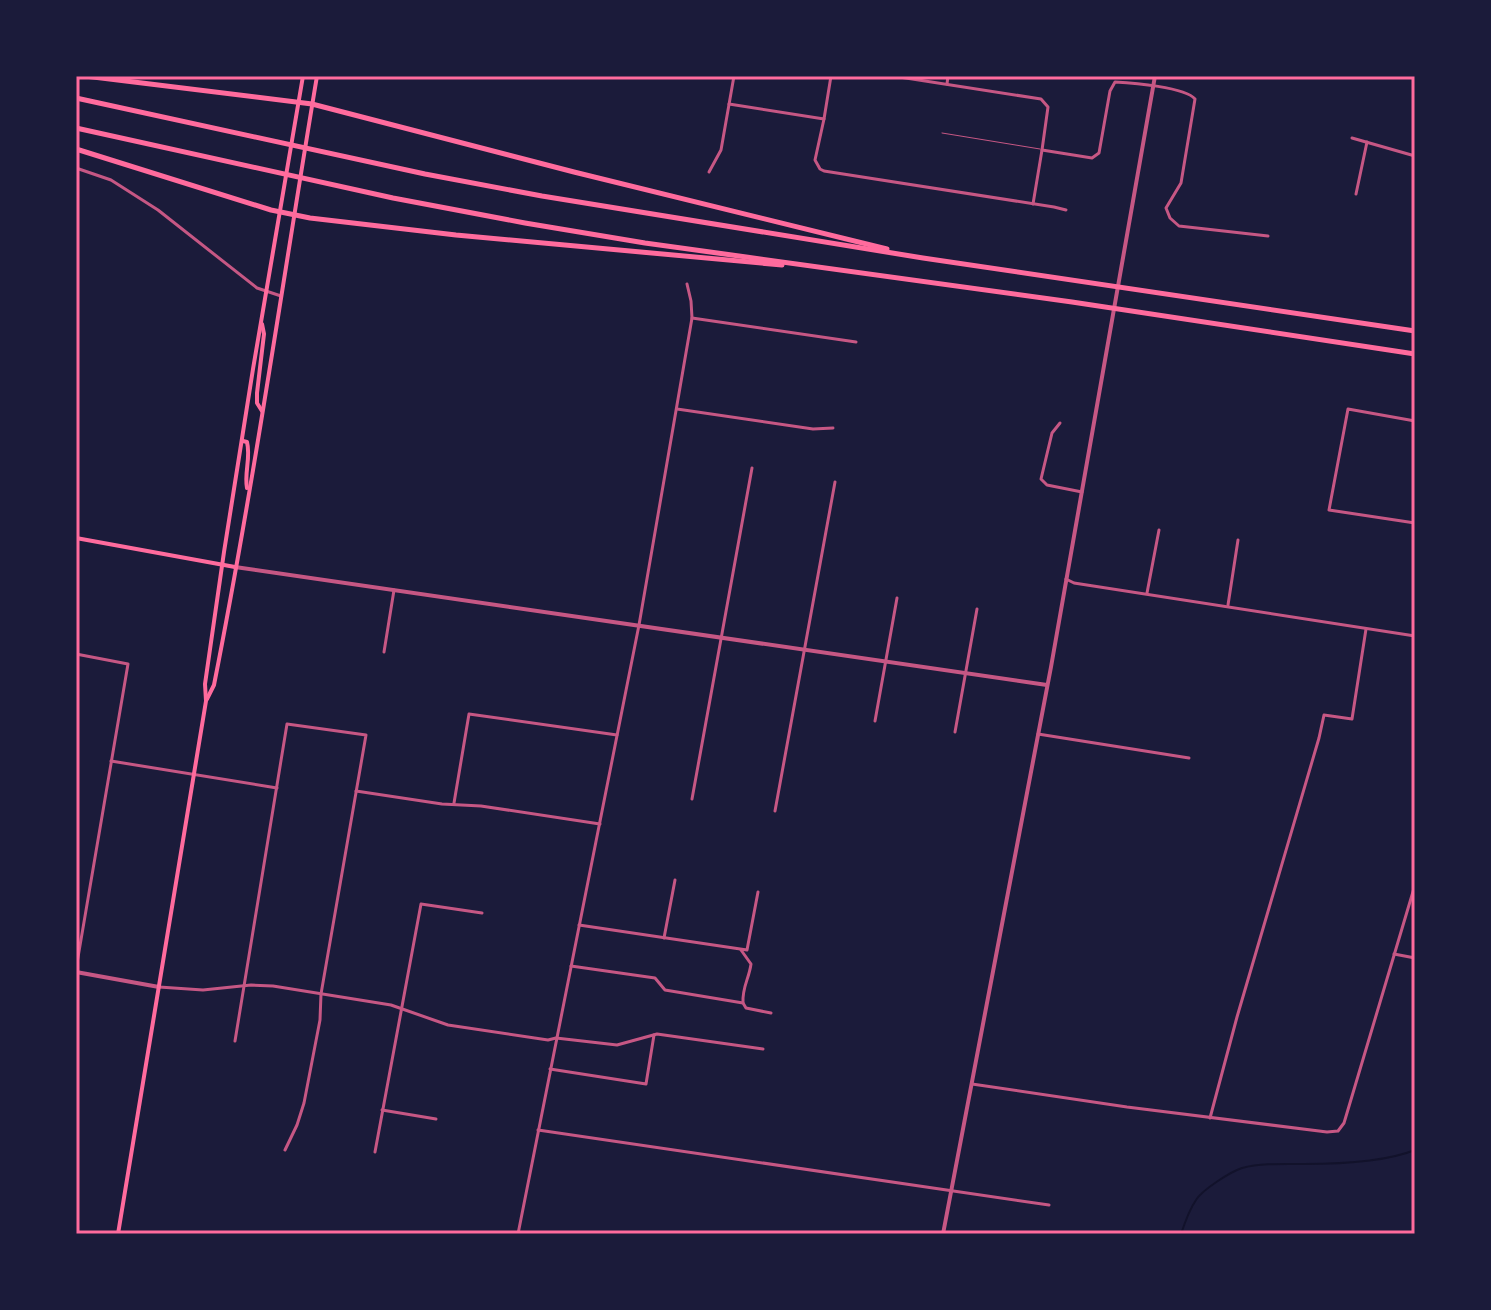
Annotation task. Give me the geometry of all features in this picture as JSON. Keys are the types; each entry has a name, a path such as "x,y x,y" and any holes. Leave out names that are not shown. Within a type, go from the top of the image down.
{"highway":[{"path":"85,76 312,104 923,258"},
{"path":"76,98 498,188 923,258 1415,331"},
{"path":"76,128 322,183 525,223 1415,354"},
{"path":"76,149 294,215 456,235 766,264 807,265"}],"main road":[{"path":"118,1234 206,701 205,684 222,565 303,76"},
{"path":"206,701 214,685 248,495 317,76"},
{"path":"261,322 264,334 257,403 262,411"},
{"path":"243,441 247,442 250,452 246,482 248,495"},
{"path":"76,538 235,567"}],"street":[{"path":"709,172 721,150 734,76"},
{"path":"831,76 815,160 820,169 1066,210"},
{"path":"893,76 1035,97 1045,102 1048,114 1033,204"},
{"path":"947,84 948,76"},
{"path":"943,1234 1047,685 1155,76"},
{"path":"1042,150 1095,157 1099,153 1113,83 1190,92 1195,99 1181,183 1166,208 1170,218 1179,226 1268,236"},
{"path":"729,104 824,119"},
{"path":"1352,138 1415,156"},
{"path":"1356,194 1367,142"},
{"path":"76,168 123,187 158,210 257,288 282,296"},
{"path":"518,1234 639,625 692,318 687,284"},
{"path":"692,318 856,342"},
{"path":"677,409 813,429 833,428"},
{"path":"1415,421 1348,409 1329,510 1415,523"},
{"path":"1060,423 1052,433 1041,479 1047,485 1082,492"},
{"path":"692,799 752,468"},
{"path":"775,811 835,482"},
{"path":"1147,593 1159,530"},
{"path":"1228,605 1238,540"},
{"path":"235,567 1047,685"},
{"path":"1066,579 1074,583 1415,636"},
{"path":"384,652 394,590"},
{"path":"875,721 897,598"},
{"path":"955,732 977,609"},
{"path":"1210,1118 1324,715 1352,719 1366,629"},
{"path":"76,654 128,664 76,970 159,987 203,990 244,985 273,986 401,1008 448,1025 548,1040 556,1038 617,1045 654,1035 763,1049"},
{"path":"453,805 469,714 617,735"},
{"path":"235,1041 287,724 366,735 304,1103 285,1150"},
{"path":"1038,734 1189,758"},
{"path":"111,761 277,788"},
{"path":"356,791 600,824"},
{"path":"664,938 675,880"},
{"path":"972,1084 1210,1118 1338,1131 1344,1123 1415,885"},
{"path":"579,925 747,950 758,892"},
{"path":"375,1152 421,904 482,913"},
{"path":"741,950 751,964 749,978 742,989 743,1003 746,1008 771,1013"},
{"path":"1394,954 1415,958"},
{"path":"571,966 655,978 665,990 743,1003"},
{"path":"550,1069 646,1084 654,1035"},
{"path":"382,1110 436,1119"},
{"path":"538,1130 1049,1205"}],"lane":[{"path":"942,133 1042,150"}],"waterway":[{"path":"1181,1234 1199,1196 1242,1168 1361,1162 1415,1150"}]}
